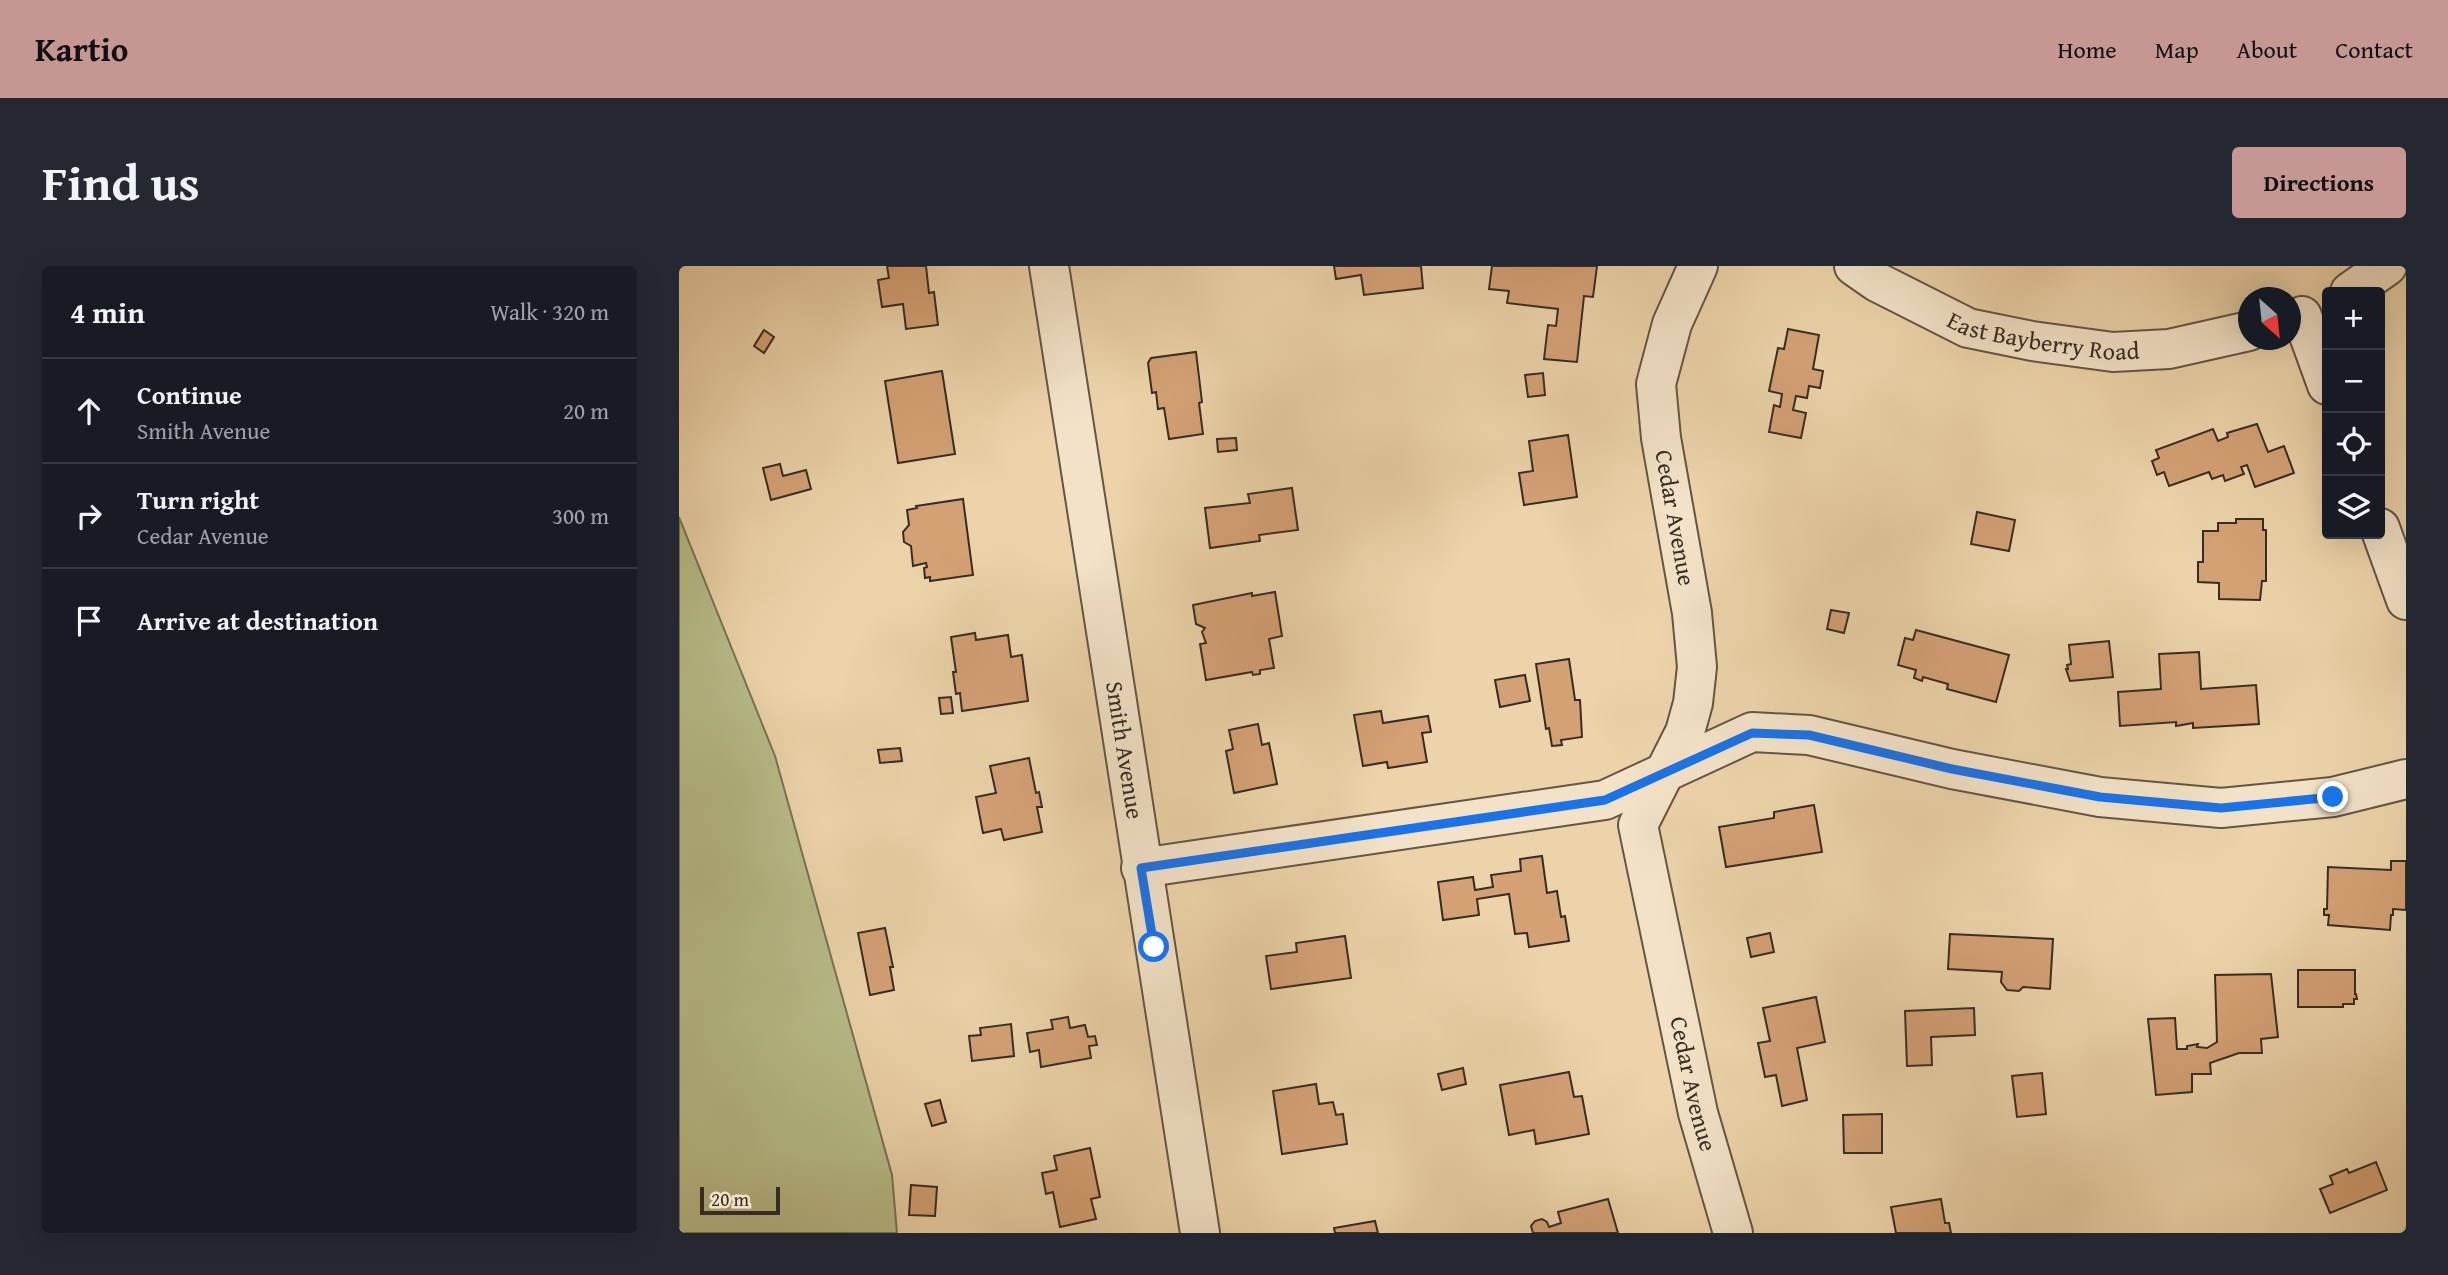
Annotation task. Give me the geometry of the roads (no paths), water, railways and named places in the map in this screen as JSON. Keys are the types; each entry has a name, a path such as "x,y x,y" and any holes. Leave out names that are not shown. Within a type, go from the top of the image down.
{"street":[{"name":"Smith Avenue","path":"1049,266 1200,1233"},
{"name":"Cedar Avenue","path":"1698,266 1672,324 1656,384 1661,438 1692,612 1697,667 1693,703 1685,732 1638,825 1697,1113 1733,1233"},
{"name":"East Bayberry Road","path":"1854,266 1877,282 1968,328 2032,341 2113,352 2169,349 2238,333"},
{"path":"2357,287 2387,266"},
{"path":"2307,313 2322,367"},
{"path":"2384,539 2406,600"},
{"path":"1141,868 1605,800 1752,733 1809,735 1952,769 2100,797 2221,808 2333,797 2406,779"}]}
